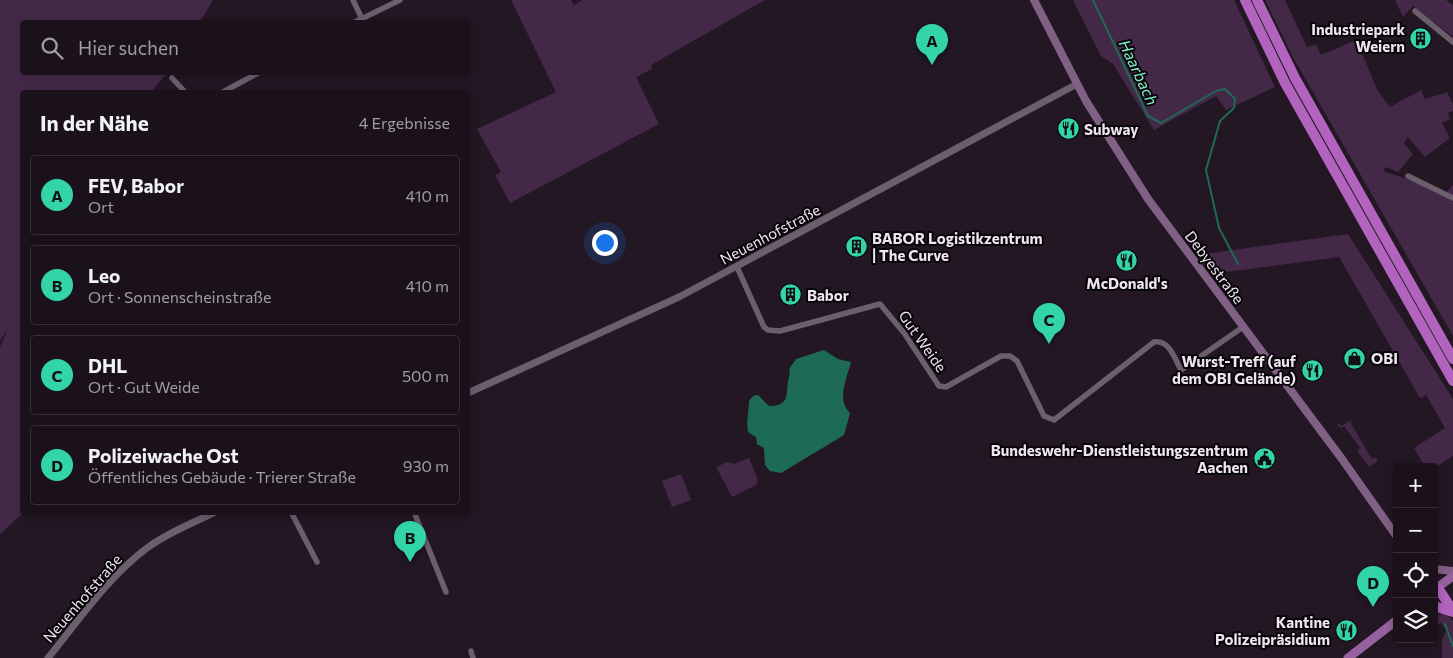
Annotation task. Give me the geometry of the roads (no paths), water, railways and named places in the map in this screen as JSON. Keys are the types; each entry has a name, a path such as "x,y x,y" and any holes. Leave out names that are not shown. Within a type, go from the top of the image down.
{"highway":[{"path":"1245,0 1285,83 1453,381"},
{"path":"1257,0 1295,78 1453,359"},
{"path":"1438,589 1453,601"},
{"path":"1438,591 1453,612"},
{"path":"1438,607 1453,612"}],"main road":[{"name":"Debyestraße","path":"1034,0 1077,84 1148,199 1342,459 1393,531"},
{"path":"1438,569 1453,571"},
{"path":"1438,585 1453,576"},
{"path":"1348,658 1393,623"}],"street":[{"path":"353,0 362,19 400,0"},
{"path":"1415,11 1453,42"},
{"path":"227,90 254,75"},
{"path":"172,78 183,90"},
{"name":"Neuenhofstraße","path":"470,392 679,298 1077,84"},
{"path":"1408,176 1453,198"},
{"name":"Gut Weide","path":"737,267 764,327 768,330 780,331 880,304 904,333 938,386 946,387 1001,356 1010,356 1018,362 1044,416 1050,419 1061,416 1154,342 1160,341 1166,344 1181,370 1243,327"},
{"name":"Neuenhofstraße","path":"48,658 116,575 136,557 161,539 209,515"},
{"path":"293,515 317,562"},
{"path":"415,515 446,592"},
{"path":"471,651 473,658"}],"waterway":[{"name":"Haarbach","path":"1093,0 1148,116 1161,123 1216,91 1225,89 1235,99 1234,108 1220,121 1206,170 1219,228 1238,264"},
{"name":"Haarbach","path":"1445,624 1453,646"}],"place":[{"name":"Industriepark Weiern","path":"1421,38"},
{"name":"FEV, Babor","path":"932,65"},
{"name":"Subway","path":"1068,129"},
{"name":"BABOR Logistikzentrum | The Curve","path":"856,247"},
{"name":"McDonald's","path":"1127,260"},
{"name":"Babor","path":"791,295"},
{"name":"DHL","path":"1049,344"},
{"name":"OBI","path":"1355,358"},
{"name":"Wurst-Treff (auf dem OBI Gelände)","path":"1312,370"},
{"name":"Bundeswehr-Dienstleistungszentrum Aachen","path":"1264,459"},
{"name":"Leo","path":"410,562"},
{"name":"Polizeiwache Ost","path":"1373,607"},
{"name":"Kantine Polizeipräsidium","path":"1346,631"}]}
